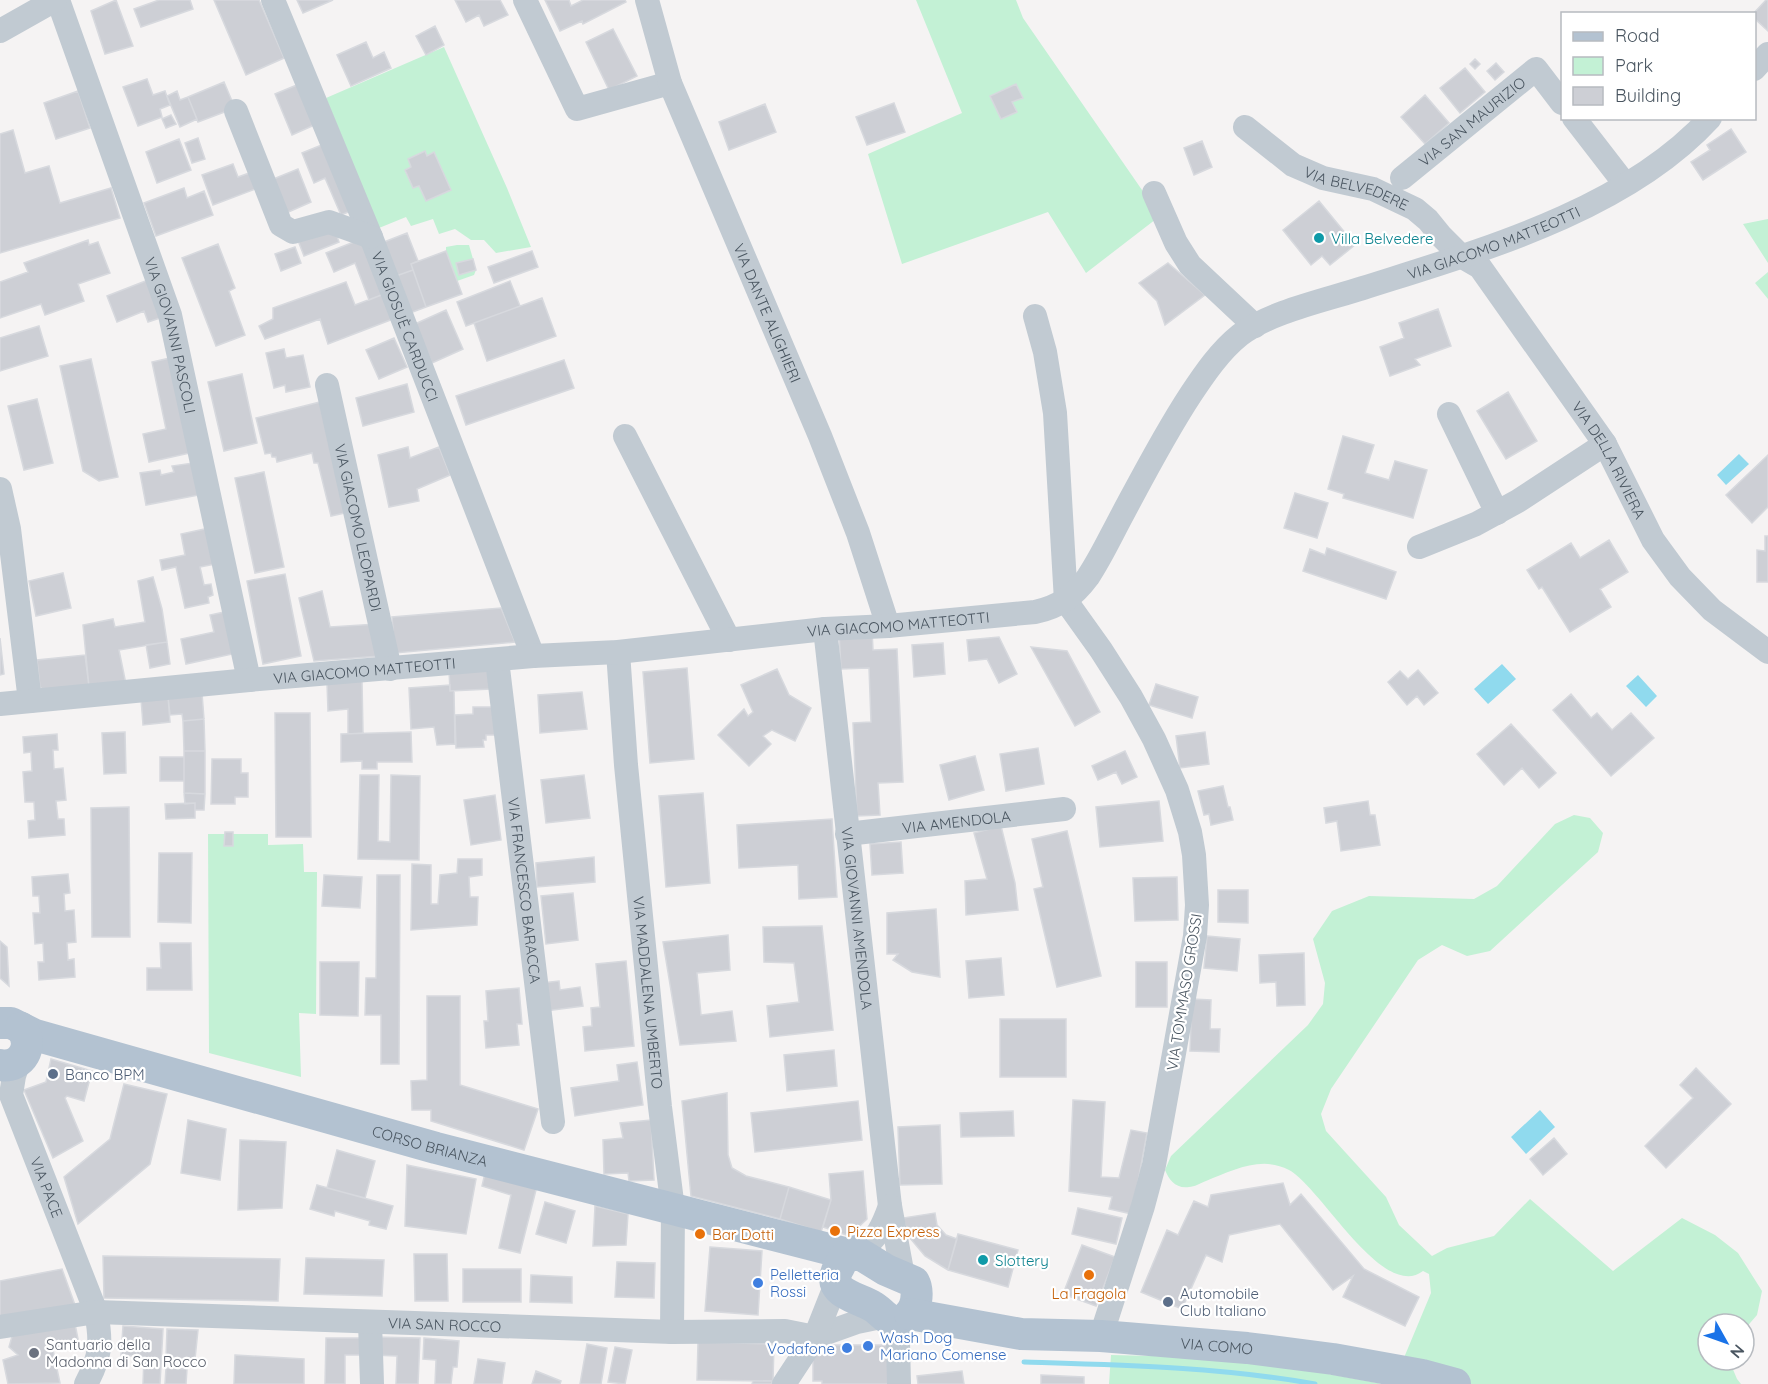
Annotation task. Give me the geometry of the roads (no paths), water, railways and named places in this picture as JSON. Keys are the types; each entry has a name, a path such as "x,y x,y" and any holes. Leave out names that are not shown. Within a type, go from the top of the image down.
{"main road":[{"name":"CORSO BRIANZA","path":"10,1039 35,1035 71,1044 436,1148 793,1241 840,1275"},
{"path":"886,1270 904,1303 875,1307 847,1296 840,1275 886,1270"},
{"name":"VIA COMO","path":"904,1303 975,1325 1021,1334 1101,1336 1247,1348 1333,1359 1422,1375 1455,1384"}],"street":[{"path":"0,31 56,0"},
{"name":"VIA GIOVANNI PASCOLI","path":"56,0 170,315 249,680"},
{"name":"VIA GIOSUÈ CARDUCCI","path":"273,0 371,237 534,656"},
{"path":"525,0 577,109 670,83"},
{"name":"VIA DANTE ALIGHIERI","path":"647,0 670,83 820,436 858,533 888,626"},
{"path":"1756,68 1768,54"},
{"name":"VIA SAN MAURIZIO","path":"1402,178 1536,69 1561,100"},
{"path":"236,111 281,225 293,232 329,222 371,237"},
{"path":"1576,120 1626,184"},
{"name":"VIA GIACOMO MATTEOTTI","path":"0,704 534,656 618,652 825,629 888,626 1035,612 1051,608 1066,601 1080,588 1095,566 1162,442 1195,388 1226,348 1241,334 1284,314 1461,256 1567,214 1626,184 1664,160 1708,120"},
{"name":"VIA BELVEDERE","path":"1245,127 1293,165 1323,178 1373,189 1415,209 1461,256"},
{"path":"1154,193 1176,243 1190,265 1255,326"},
{"name":"VIA DELLA RIVIERA","path":"1461,256 1476,264 1487,276 1605,444 1653,540 1680,577 1712,610 1768,652"},
{"path":"1035,316 1045,352 1055,413 1066,601"},
{"name":"VIA GIACOMO LEOPARDI","path":"327,384 390,669"},
{"path":"1449,414 1497,513"},
{"path":"625,436 729,640"},
{"path":"1419,547 1497,513 1605,444"},
{"path":"0,489 9,529 30,701"},
{"name":"VIA TOMMASO GROSSI","path":"1066,601 1121,680 1154,739 1183,808 1194,855 1197,890 1196,928 1149,1187 1101,1336"},
{"name":"VIA GIOVANNI AMENDOLA","path":"825,629 890,1206 904,1303 898,1342 899,1384"},
{"name":"VIA MADDALENA UMBERTO","path":"618,652 626,765 656,1071 673,1209 672,1332"},
{"name":"VIA FRANCESCO BARACCA","path":"497,660 553,1122"},
{"name":"VIA AMENDOLA","path":"847,834 1064,809"},
{"name":"VIA PACE","path":"10,1039 14,1076 11,1095 96,1312 101,1341 99,1355 86,1384"},
{"name":"VIA GIOVANNI AMENDOLA","path":"840,1275 874,1240 890,1206"},
{"path":"785,1331 840,1275"},
{"path":"784,1384 815,1337 840,1275"},
{"path":"815,1337 904,1303"},
{"name":"VIA SAN ROCCO","path":"0,1327 96,1312 672,1332 785,1331 815,1337"},
{"path":"370,1322 372,1384"}],"water":[{"path":"1739,454 1749,464 1726,485 1717,475"},
{"path":"1502,664 1516,679 1488,704 1474,689"},
{"path":"1638,675 1657,696 1646,707 1626,686"},
{"path":"1540,1110 1555,1127 1526,1154 1511,1137"}],"waterway":[{"path":"1024,1362 1207,1370 1315,1384"}],"place":[{"name":"Villa Belvedere","path":"1319,238"},
{"name":"Banco BPM","path":"53,1074"},
{"name":"Pizza Express","path":"835,1231"},
{"name":"Bar Dotti","path":"700,1234"},
{"name":"Slottery","path":"983,1260"},
{"name":"La Fragola","path":"1089,1275"},
{"name":"Pelletteria Rossi","path":"758,1283"},
{"name":"Automobile Club Italiano","path":"1168,1302"},
{"name":"Wash Dog Mariano Comense","path":"868,1346"},
{"name":"Vodafone","path":"847,1348"},
{"name":"Santuario della Madonna di San Rocco","path":"34,1353"}]}
